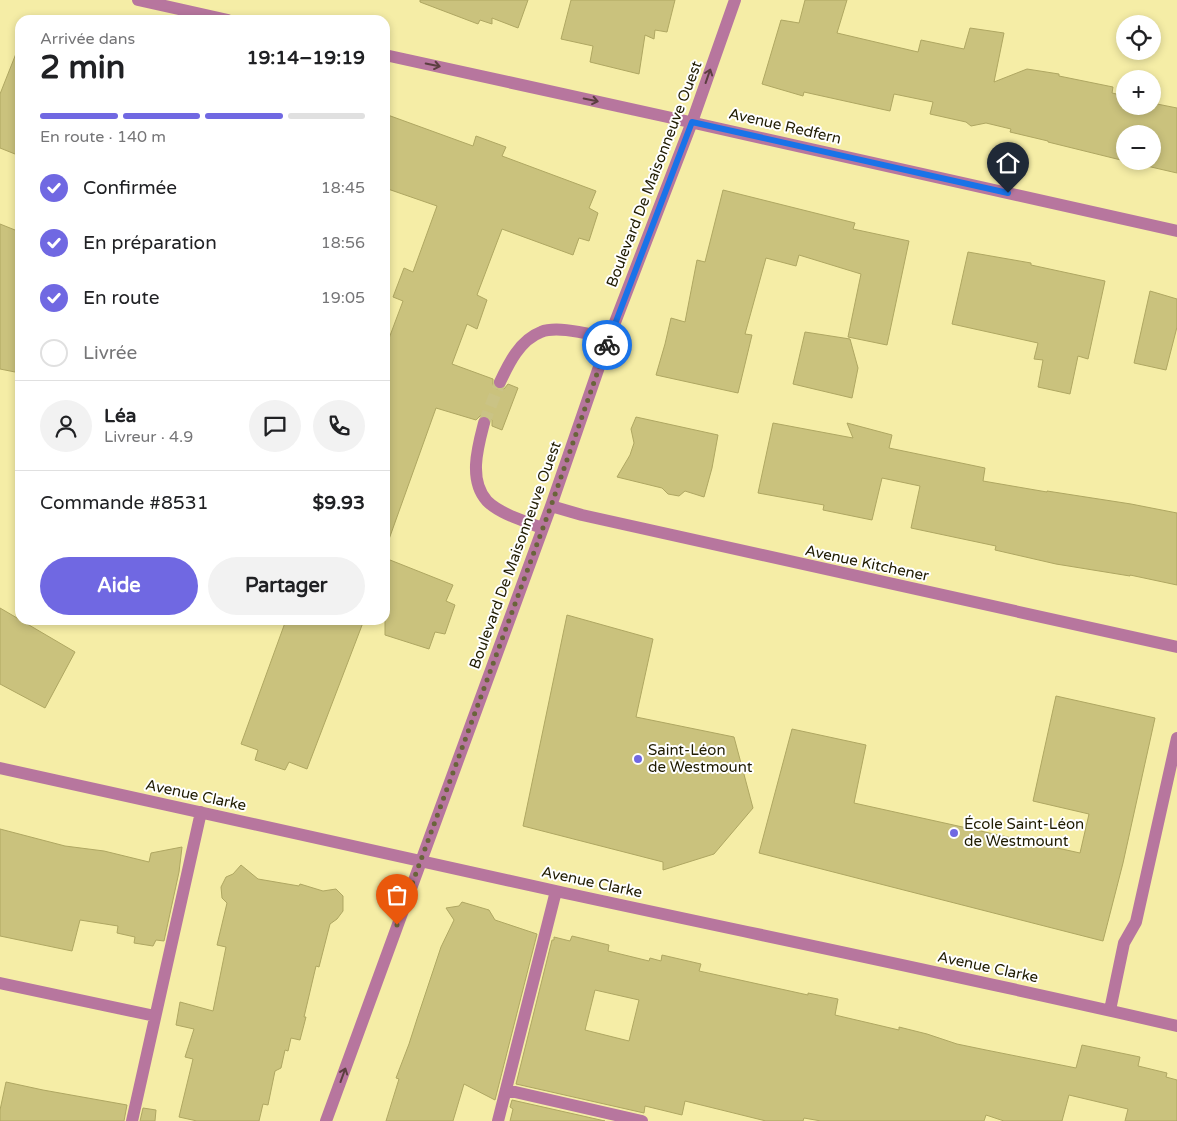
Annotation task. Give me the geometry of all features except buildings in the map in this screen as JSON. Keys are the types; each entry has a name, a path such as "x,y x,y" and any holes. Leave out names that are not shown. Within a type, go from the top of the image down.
{"street":[{"path":"138,0 167,3 210,15"},
{"name":"Boulevard De Maisonneuve Ouest","path":"326,1121 551,506 609,338 692,122 735,0"},
{"name":"Avenue Redfern","path":"390,56 1177,231"},
{"path":"500,382 509,363 523,343 541,332 567,330 609,338"},
{"path":"484,423 477,451 476,471 479,487 487,500 503,512 542,528"},
{"name":"Avenue Kitchener","path":"551,506 610,522 1177,647"},
{"path":"1110,1010 1124,943 1136,922 1177,738"},
{"name":"Avenue Clarke","path":"0,768 1177,1026"},
{"path":"132,1121 201,812"},
{"path":"498,1121 556,891"},
{"path":"0,983 155,1016"},
{"path":"506,1090 642,1121"}],"tunnel":[{"path":"484,423 500,382"}],"way so far":[{"path":"397,925 551,506 607,345"}],"place":[{"name":"Saint-Léon de Westmount","path":"638,759"},
{"name":"École Saint-Léon de Westmount","path":"954,833"}],"route":[{"path":"607,345 692,122 1008,193"}]}
